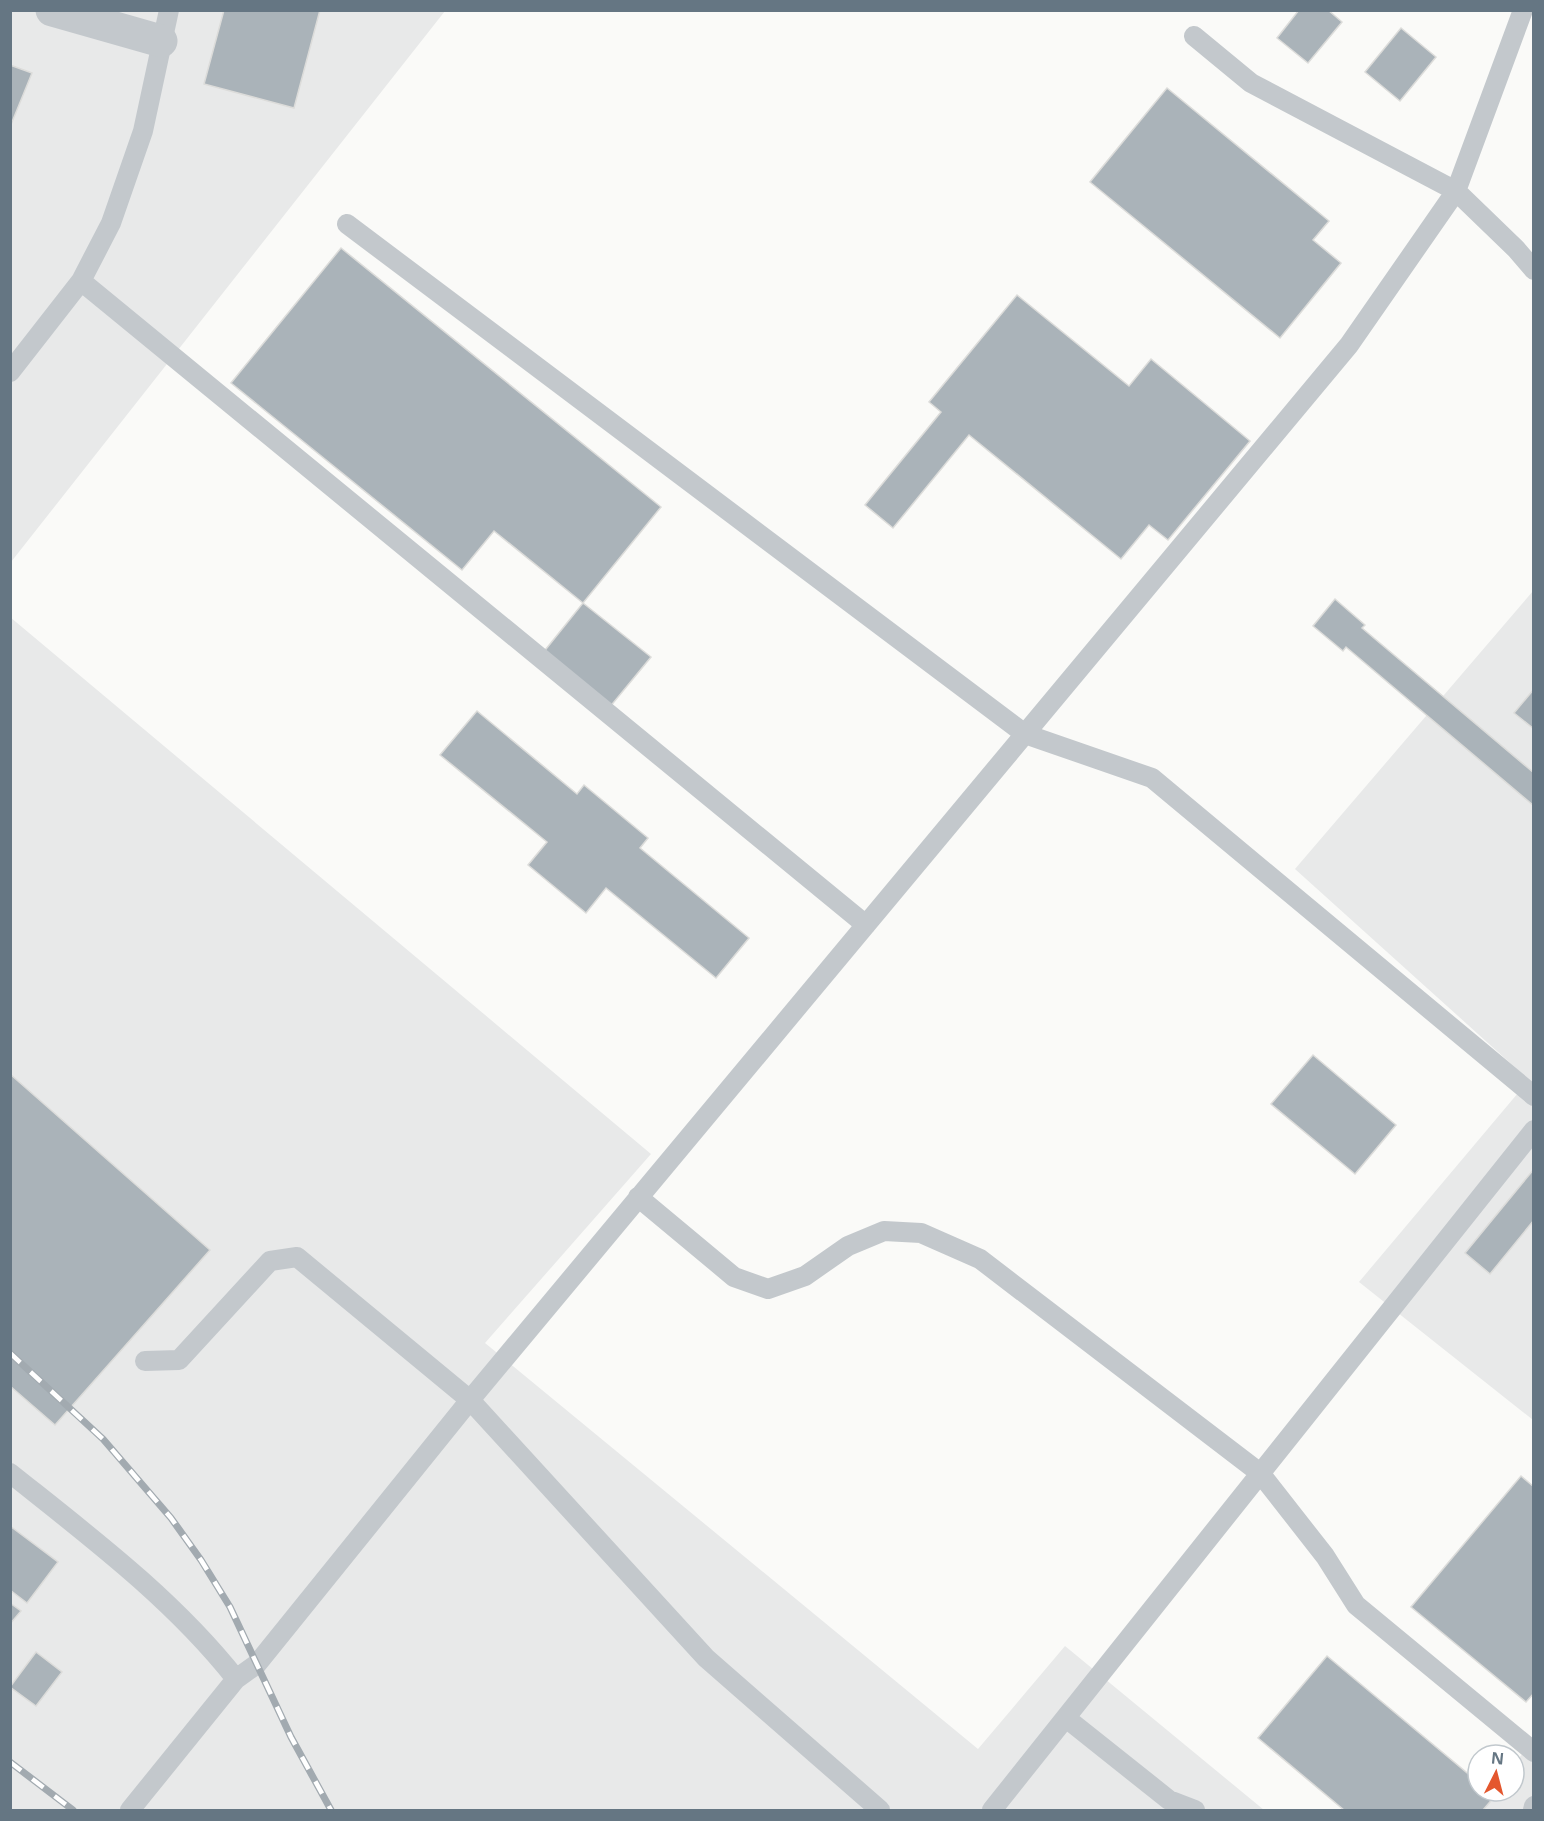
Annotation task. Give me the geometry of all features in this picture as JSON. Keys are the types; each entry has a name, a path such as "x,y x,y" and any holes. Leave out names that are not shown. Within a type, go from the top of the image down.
{"street":[{"path":"52,10 165,26"}],"lane":[{"path":"130,1810 236,1678 257,1664 470,1400 1349,345 1456,191 1523,10"},
{"path":"10,372 81,281 111,223 143,131 165,26"},
{"path":"1194,36 1251,83 1456,191 1516,249 1533,270"},
{"path":"347,224 1025,734 1152,778 1533,1096"},
{"path":"81,281 866,925"},
{"path":"992,1810 1533,1131"},
{"path":"639,1197 734,1277 768,1289 805,1276 848,1246 884,1231 921,1233 980,1259 1260,1473 1325,1556 1356,1605 1533,1752"},
{"path":"145,1361 179,1360 270,1261 297,1257 470,1400 706,1658 880,1810"},
{"path":"10,1473 115,1558 167,1605 213,1649 236,1678"},
{"path":"1066,1718 1170,1800 1195,1810"}],"shaded area":[{"path":"11,11 445,11 11,562"},
{"path":"1533,591 1533,1420 1359,1282 1529,1080 1295,869"},
{"path":"10,617 651,1154 485,1343 978,1749 1065,1646 1264,1810 11,1810"},
{"path":"1533,1741 1533,1810 1476,1810 1482,1803 1526,1803 1526,1749"}],"building":[{"path":"224,10 320,10 294,108 204,84"},
{"path":"1299,10 1328,10 1342,22 1308,63 1277,38"},
{"path":"1401,28 1436,57 1400,101 1365,72"},
{"path":"10,65 32,73 10,127"},
{"path":"1167,88 1329,221 1313,240 1341,263 1280,338 1090,182"},
{"path":"341,248 661,507 583,603 494,531 462,570 231,383"},
{"path":"1017,295 1129,386 1151,359 1250,441 1168,540 1149,525 1121,559 969,435 893,528 865,505 941,412 929,402"},
{"path":"1335,599 1365,625 1362,628 1534,773 1534,806 1346,647 1343,651 1313,626"},
{"path":"583,603 651,657 609,708 542,654"},
{"path":"1534,689 1534,729 1514,713"},
{"path":"477,711 577,794 584,785 648,838 640,848 749,938 716,978 606,888 586,913 528,865 547,842 440,755"},
{"path":"1313,1055 1396,1125 1355,1174 1271,1104"},
{"path":"10,1074 210,1250 55,1425 10,1386"},
{"path":"1534,1169 1534,1220 1490,1274 1465,1253"},
{"path":"1521,1476 1534,1487 1534,1693 1526,1702 1411,1607"},
{"path":"10,1526 58,1562 27,1603 10,1590"},
{"path":"10,1603 21,1611 10,1624"},
{"path":"36,1652 62,1672 36,1706 10,1687"},
{"path":"1327,1656 1466,1772 1466,1803 1489,1803 1483,1810 1344,1810 1258,1738"}],"railway":[{"path":"10,1353 103,1439 171,1518 201,1560 230,1607 291,1737 331,1810"},
{"path":"10,1762 73,1810"}]}
